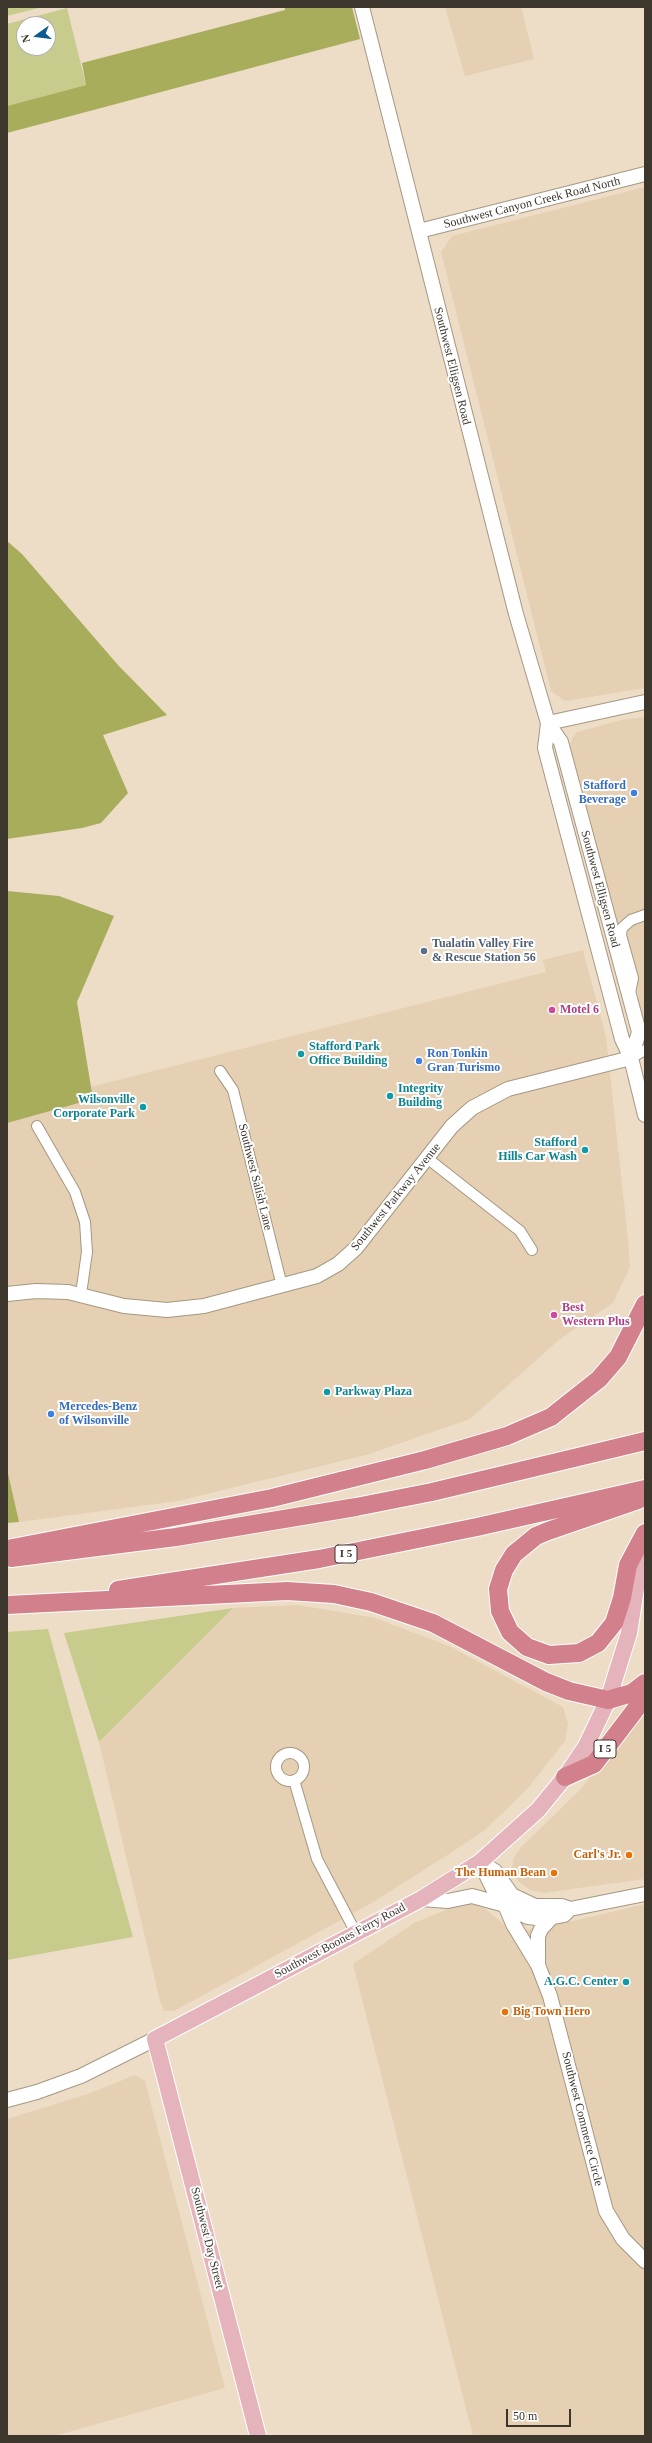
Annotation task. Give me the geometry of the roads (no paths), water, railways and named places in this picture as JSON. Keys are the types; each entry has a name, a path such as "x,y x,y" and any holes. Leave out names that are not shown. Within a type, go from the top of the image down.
{"highway":[{"path":"7,1549 272,1498 425,1460 507,1436 551,1416 584,1393 599,1379 618,1357 645,1304"},
{"path":"551,1463 645,1431"},
{"path":"7,1559 118,1546 301,1517 432,1492 645,1441"},
{"name":"I 5","path":"44,1602 319,1559 478,1527 645,1489"},
{"path":"644,1533 628,1565 622,1598 614,1623 598,1643 579,1653 549,1656 527,1648 510,1632 500,1611 498,1589 504,1570 514,1554 536,1536 645,1498"},
{"name":"I 5","path":"7,1605 44,1602 184,1598 287,1591 334,1594 371,1602 433,1623 546,1682 569,1691 608,1700 632,1693 645,1683"},
{"name":"I 5","path":"565,1777 594,1764 645,1697"}],"main road":[{"name":"Southwest Elligsen Road","path":"362,7 514,607 548,723 561,742 639,1032 638,1058 645,1115"},
{"name":"Southwest Canyon Creek Road North","path":"419,232 645,174"},
{"path":"548,723 645,702"},
{"name":"Southwest Elligsen Road","path":"548,723 545,748 622,1039 638,1058"},
{"name":"Southwest Parkway Avenue","path":"7,1294 36,1291 81,1294 124,1306 162,1310 204,1306 317,1276 347,1256 428,1158 452,1126 483,1101 508,1089 638,1058"},
{"path":"608,1700 629,1633 645,1528"},
{"name":"Southwest Boones Ferry Road","path":"7,2100 76,2078 155,2039 420,1899 480,1862 528,1820 565,1777 586,1746 608,1700"},
{"path":"480,1862 494,1871 507,1891 521,1907 534,1918 552,1918 564,1915 570,1909"},
{"name":"Southwest Commerce Circle","path":"480,1862 495,1893 505,1905 512,1924 538,1965 554,2011 606,2211 623,2239 645,2261"},
{"path":"521,1907 562,1906 570,1909 645,1894"},
{"path":"420,1899 448,1902 472,1896 505,1905"},
{"name":"Southwest Commerce Circle","path":"505,1905 521,1907"},
{"name":"Southwest Commerce Circle","path":"538,1965 538,1936 541,1929 552,1918"},
{"name":"Southwest Day Street","path":"155,2039 258,2436"}],"street":[{"path":"629,995 633,978 621,935 622,928 631,920 645,915"},
{"path":"638,1058 645,1050"},
{"name":"Southwest Salish Lane","path":"220,1071 233,1090 282,1286"},
{"path":"36,1126 75,1192 85,1222 87,1252 81,1294"},
{"path":"428,1158 520,1231 532,1250"},
{"path":"294,1780 317,1858 356,1933"}],"place":[{"name":"Stafford Beverage","path":"634,793"},
{"name":"Tualatin Valley Fire & Rescue Station 56","path":"424,951"},
{"name":"Motel 6","path":"552,1010"},
{"name":"Stafford Park Office Building","path":"301,1054"},
{"name":"Ron Tonkin Gran Turismo","path":"419,1061"},
{"name":"Integrity Building","path":"390,1096"},
{"name":"Wilsonville Corporate Park","path":"143,1107"},
{"name":"Stafford Hills Car Wash","path":"585,1150"},
{"name":"Best Western Plus","path":"554,1315"},
{"name":"Parkway Plaza","path":"327,1392"},
{"name":"Mercedes-Benz of Wilsonville","path":"51,1414"},
{"name":"Carl's Jr.","path":"629,1855"},
{"name":"The Human Bean","path":"554,1873"},
{"name":"A.G.C. Center","path":"626,1982"},
{"name":"Big Town Hero","path":"505,2012"}]}
